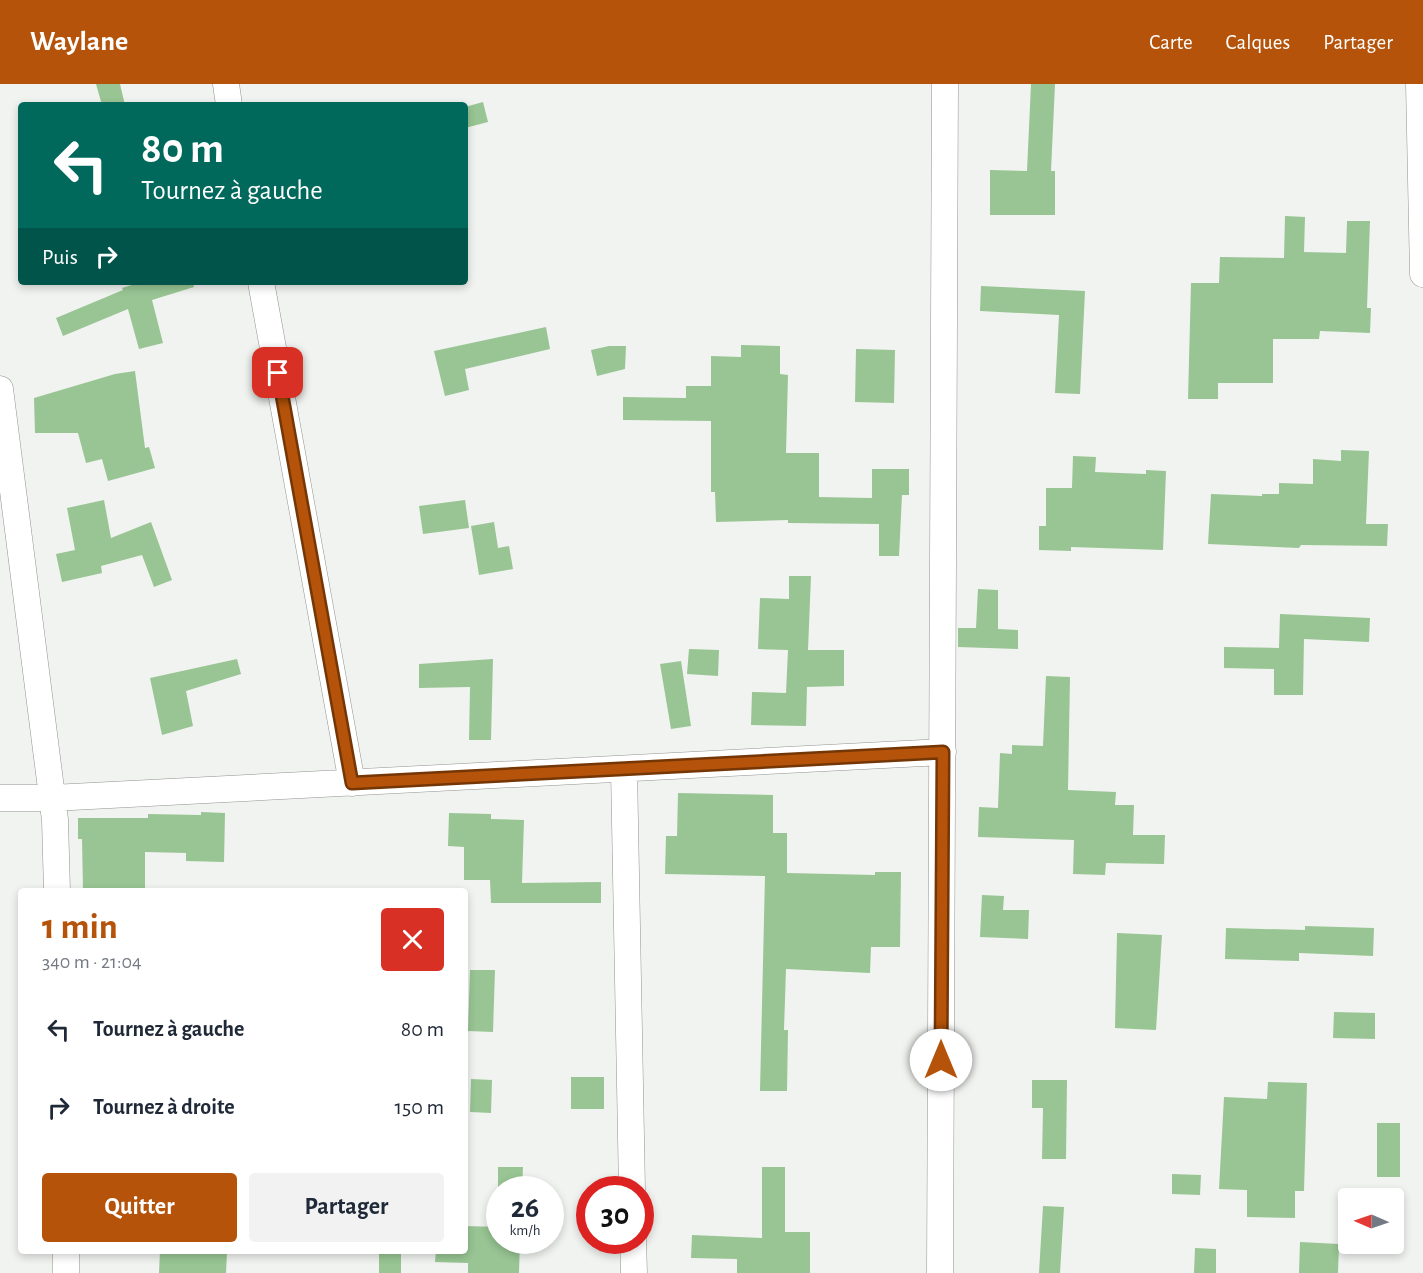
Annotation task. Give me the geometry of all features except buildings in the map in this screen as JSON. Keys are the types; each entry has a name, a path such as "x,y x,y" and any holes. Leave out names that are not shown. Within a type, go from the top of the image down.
{"street":[{"path":"226,84 229,102"},
{"path":"940,1273 945,84"},
{"path":"1419,84 1423,274"},
{"path":"262,285 352,783"},
{"path":"0,389 52,798 57,888"},
{"path":"0,798 52,798 943,752"},
{"path":"624,769 632,1176"},
{"path":"66,1254 66,1273"},
{"path":"633,1254 634,1273"}],"route":[{"path":"278,373 352,783 943,752 941,1060"}]}
